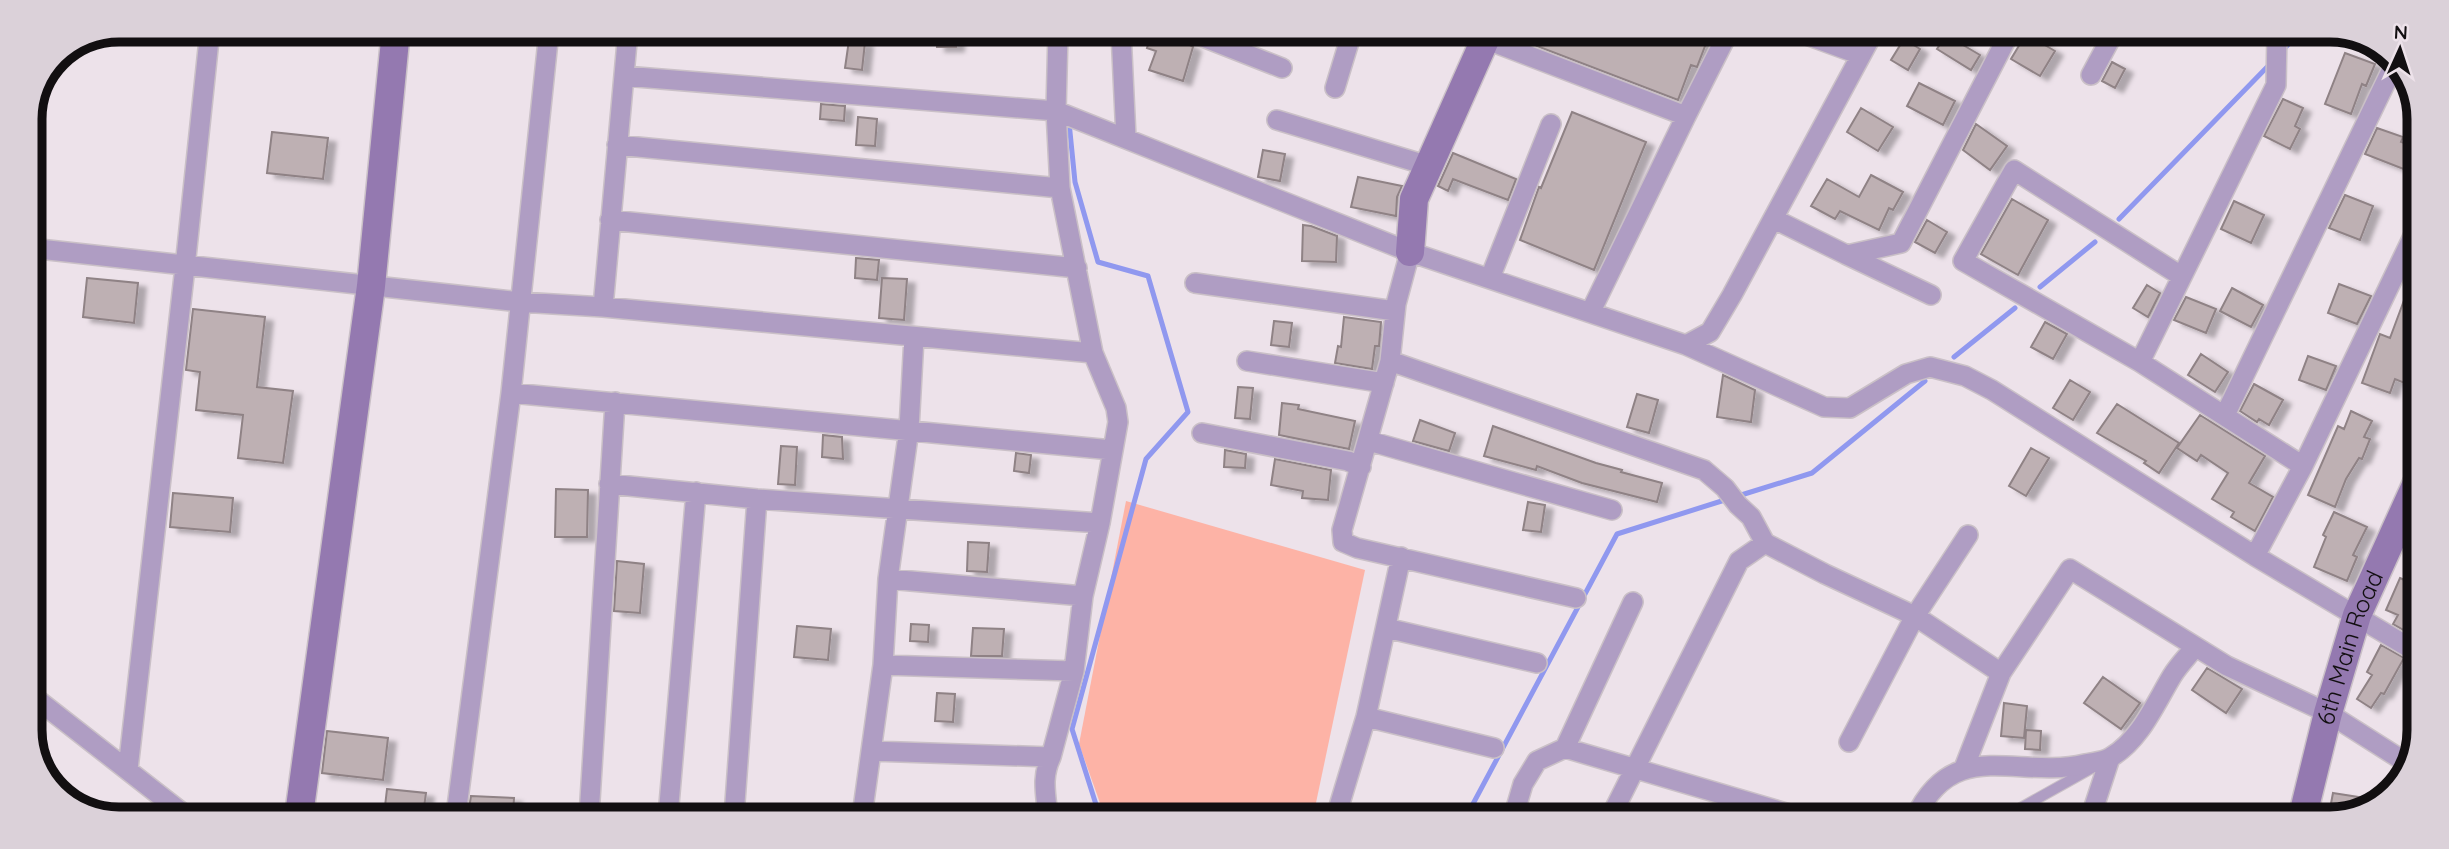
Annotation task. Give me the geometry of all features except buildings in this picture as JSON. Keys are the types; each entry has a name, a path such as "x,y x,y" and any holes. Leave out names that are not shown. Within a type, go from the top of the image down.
{"street":[{"path":"128,769 209,42"},
{"path":"300,807 371,286 395,42"},
{"path":"457,807 511,393 548,42"},
{"path":"603,307 627,42"},
{"path":"1047,807 1045,772 1074,671 1083,596 1118,429 1116,408 1093,353 1060,188 1058,42"},
{"path":"1121,42 1121,137"},
{"path":"1216,42 1282,68"},
{"path":"1335,88 1349,42"},
{"path":"1477,42 1414,200 1410,252 1395,311 1390,361 1342,530 1343,542 1357,548 1576,598"},
{"path":"1498,42 1686,116"},
{"path":"1591,311 1723,42"},
{"path":"1826,42 1861,55"},
{"path":"1686,345 1710,332 1774,219 1868,42"},
{"path":"1847,255 1901,243 2005,42"},
{"path":"2091,75 2109,42"},
{"path":"2140,362 2276,85 2277,42"},
{"path":"624,76 1057,111 1410,252 1686,345 1824,407 1850,408 1906,374 1930,367 1965,376 1992,390 2255,556 2407,646"},
{"path":"2225,415 2385,84"},
{"path":"1277,120 1429,166"},
{"path":"1490,278 1551,124"},
{"path":"617,145 1060,188"},
{"path":"2181,276 2014,170 1963,261 2140,362 2303,466"},
{"path":"1774,219 1931,295"},
{"path":"610,220 1077,268"},
{"path":"42,249 520,302 603,307 1093,353"},
{"path":"2255,556 2303,466 2407,249"},
{"path":"1195,283 1395,311"},
{"path":"863,807 883,665 888,579 909,429 914,337"},
{"path":"1247,361 1384,383"},
{"path":"1390,361 1704,470 1725,488 1751,517 1765,543 1915,616 2001,673"},
{"path":"511,393 1112,450"},
{"path":"590,807 615,402"},
{"path":"1202,433 1348,461 1361,467"},
{"path":"1369,441 1612,510"},
{"path":"609,484 757,499 1100,523"},
{"path":"669,807 696,492"},
{"path":"735,807 757,499"},
{"name":"6th Main Road","path":"2305,807 2328,713 2357,615 2407,505"},
{"path":"1849,742 1915,616 1968,535"},
{"path":"1615,807 1739,561 1765,543"},
{"path":"1339,807 1366,717 1401,557"},
{"path":"1964,768 2001,673 2070,569 2227,666 2328,713 2401,759"},
{"path":"888,579 1083,596"},
{"path":"1516,807 1523,784 1537,761 1565,748 1633,602"},
{"path":"1386,628 1536,663"},
{"path":"1921,807 1942,782 1964,768 2071,768 2110,758 2140,730 2174,673 2195,647"},
{"path":"883,665 1074,671"},
{"path":"42,703 175,807"},
{"path":"1366,717 1494,748"},
{"path":"1565,748 1763,807"},
{"path":"871,751 1051,757"},
{"path":"2094,807 2110,758"}],"lane":[{"path":"2022,807 2110,758"}],"shaded area":[{"path":"1126,501 1365,570 1315,807 1101,807 1079,744"}],"waterway":[{"path":"2283,50 2290,42"},
{"path":"2119,219 2272,62"},
{"path":"1069,122 1075,182 1098,262 1148,276 1188,412 1146,459 1072,729 1097,807"},
{"path":"2040,287 2095,242"},
{"path":"1954,357 2015,308"},
{"path":"1738,496 1812,473 1925,381"},
{"path":"1471,807 1617,534 1728,499"}]}
